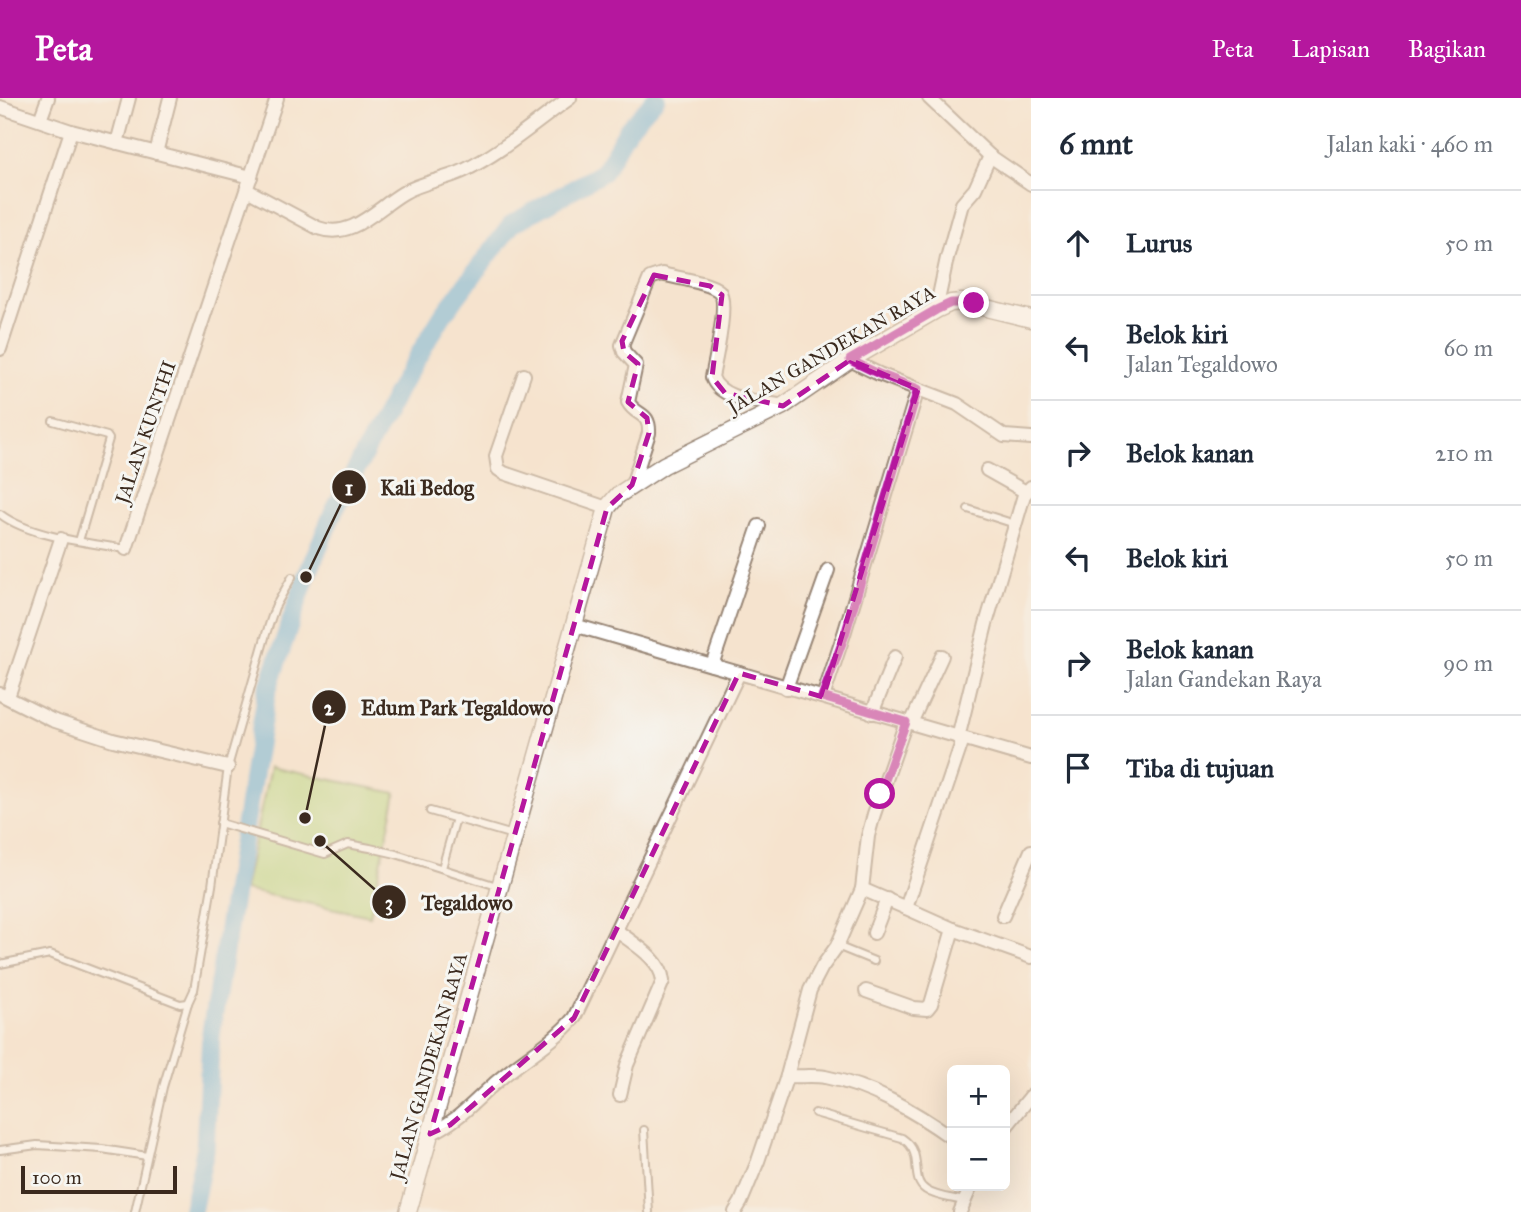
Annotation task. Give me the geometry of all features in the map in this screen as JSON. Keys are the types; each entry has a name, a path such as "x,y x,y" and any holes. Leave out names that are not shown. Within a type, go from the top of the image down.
{"street":[{"path":"40,120 48,98"},
{"path":"117,143 129,98"},
{"path":"156,153 170,98"},
{"name":"JALAN KUNTHI","path":"126,549 278,98"},
{"path":"247,190 318,228 329,231 354,227 404,192 444,179 481,161 570,98"},
{"path":"929,98 990,156 1031,184"},
{"path":"0,107 71,131 251,177"},
{"path":"0,349 71,131"},
{"path":"936,310 962,204 975,189 990,156"},
{"path":"632,485 649,433 649,425 642,414 629,406 636,365 624,352 622,345 650,278 654,275 662,274 710,286 718,291 723,303 712,377 715,385 725,393 783,406"},
{"name":"JALAN GANDEKAN RAYA","path":"408,1212 607,508 618,495 664,465 783,406 850,360 951,303 962,302 1031,319"},
{"path":"850,360 957,404 1004,436 1031,438"},
{"path":"524,375 496,456 498,469 607,508"},
{"path":"822,697 845,635 918,389"},
{"path":"906,908 960,738 975,663 1015,524 1028,489 988,470"},
{"path":"712,665 759,526"},
{"path":"61,539 4,696 52,720 113,740 228,767"},
{"path":"786,688 828,570"},
{"path":"574,625 1031,758"},
{"path":"734,1212 758,1161 787,1076 810,990 837,946 862,889 873,814 908,723 942,656"},
{"path":"872,713 895,657"},
{"path":"430,1134 450,1125 494,1083 565,1029 574,1018 739,673"},
{"path":"1003,916 1031,851"},
{"path":"862,889 953,929 1031,957"},
{"path":"874,933 887,899"},
{"path":"866,991 914,1009 927,1009 931,1004 953,929"},
{"path":"616,930 657,963 663,981 627,1065 620,1095"},
{"path":"787,1076 822,1077 872,1092 897,1103 947,1135"},
{"path":"1010,1122 1031,1096"}],"lane":[{"path":"53,421 109,439 79,541"},
{"path":"968,509 1015,524"},
{"name":"JALAN KUNTHI","path":"0,513 10,521 61,539 126,549"},
{"path":"135,1212 163,1087 196,977 224,823 228,767 265,634 275,607 292,577"},
{"path":"430,811 515,836"},
{"path":"442,868 456,818"},
{"path":"224,823 325,854 348,844 396,854 500,887"},
{"path":"837,946 874,961"},
{"path":"0,964 50,954 180,1003 188,1003"},
{"path":"815,1113 902,1138 911,1144 916,1153 918,1179 922,1186 927,1191 962,1206"},
{"path":"644,1130 649,1212"},
{"path":"0,1150 37,1145 102,1149 147,1156"}],"highlighted area":[{"path":"654,275 710,286 722,295 712,377 725,393 783,406 850,360 918,389 823,697 739,673 574,1018 450,1125 430,1134 607,508 632,485 649,433 647,418 628,402 638,364 624,352 622,341"}],"green space":[{"path":"270,767 396,793 370,916 244,890"}],"waterway":[{"path":"192,1212 205,1150 211,1032 267,691 306,577 333,513 403,381 443,315 512,224 603,172 628,129 656,98"}],"place":[{"name":"Kali Bedog","path":"306,577"},
{"name":"Edum Park Tegaldowo","path":"305,818"},
{"name":"Tegaldowo","path":"320,841"}],"route":[{"path":"880,794 906,722 822,697 845,635 918,389 850,360 951,303 974,303"}]}
